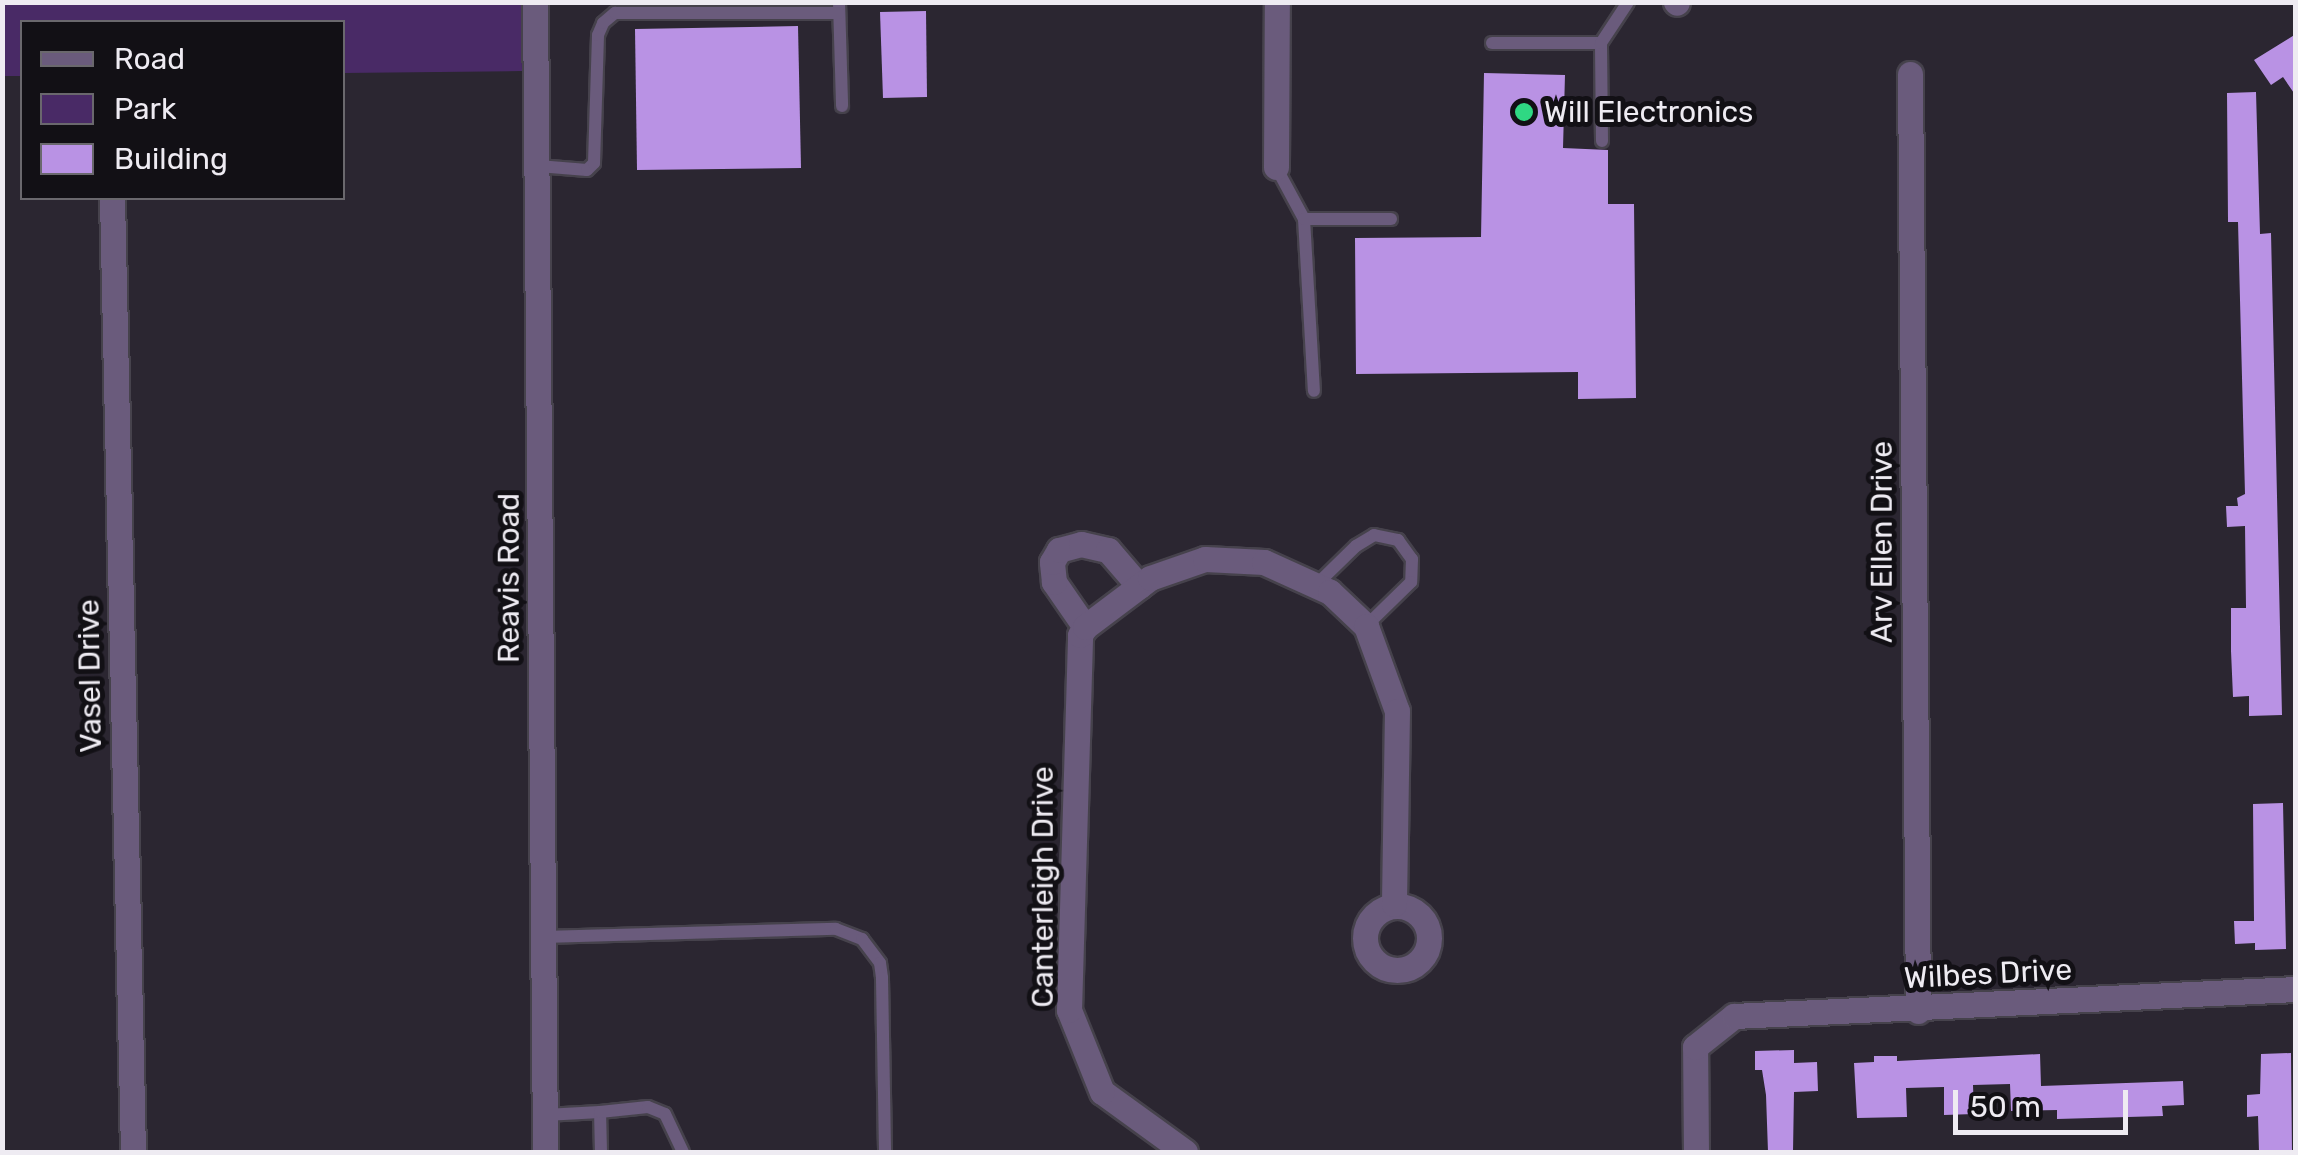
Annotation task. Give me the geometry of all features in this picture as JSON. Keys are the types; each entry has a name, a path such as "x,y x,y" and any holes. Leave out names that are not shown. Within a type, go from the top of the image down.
{"street":[{"name":"Reavis Road","path":"535,2 545,1152"},
{"path":"1276,167 1277,2"},
{"name":"Arv Ellen Drive","path":"1910,74 1918,1011"},
{"name":"Vasel Drive","path":"112,200 133,1152"},
{"path":"1139,586 1108,550 1081,544 1059,550 1052,562 1054,582 1083,631 1139,586 1204,559 1264,562 1330,592 1366,626 1397,711 1394,904"},
{"name":"Canterleigh Drive","path":"1083,631 1070,1010 1102,1092 1185,1152"},
{"name":"Wilbes Drive","path":"1696,1152 1696,1047 1734,1016 1918,1011 2296,989"}],"lane":[{"path":"1602,141 1601,43 1628,2"},
{"path":"538,166 587,170 594,164 598,35 602,24 616,13 839,8 842,106"},
{"path":"1492,43 1601,43"},
{"path":"1276,167 1304,219 1314,391"},
{"path":"1304,219 1391,219"},
{"path":"1316,585 1356,546 1374,535 1398,540 1412,558 1411,582 1366,626"},
{"path":"543,937 836,929 862,939 880,963 882,978 885,1152"},
{"path":"544,1115 648,1107 665,1114 683,1152"},
{"path":"600,1112 601,1152"}],"green space":[{"path":"2,3 521,3 522,71 345,73 345,20 20,20 20,76 3,76"}],"building":[{"path":"926,11 927,97 883,98 880,12"},
{"path":"798,26 801,168 637,170 635,29"},
{"path":"2296,34 2296,96 2283,77 2271,85 2254,60"},
{"path":"1484,73 1565,75 1563,148 1608,150 1608,204 1634,204 1636,398 1578,399 1578,372 1356,374 1355,238 1481,237"},
{"path":"2256,92 2260,234 2271,233 2282,715 2249,716 2249,696 2233,697 2231,651 2231,608 2246,608 2245,526 2227,527 2226,506 2238,506 2237,498 2245,494 2238,222 2228,222 2227,93"},
{"path":"2283,803 2286,949 2255,950 2255,943 2235,944 2234,921 2254,921 2253,804"},
{"path":"1794,1050 1794,1063 1817,1062 1818,1091 1794,1092 1793,1152 1768,1152 1766,1095 1762,1070 1755,1070 1755,1051"},
{"path":"2291,1053 2292,1152 2259,1152 2258,1116 2247,1117 2247,1095 2260,1094 2261,1054"},
{"path":"2040,1054 2041,1086 2183,1081 2184,1105 2162,1106 2163,1116 2057,1119 2057,1110 2011,1111 2010,1084 1973,1085 1974,1114 1944,1115 1944,1087 1906,1088 1907,1117 1857,1118 1854,1063 1874,1062 1874,1056 1897,1056 1897,1061"}],"place":[{"name":"Will Electronics","path":"1524,112"}]}
